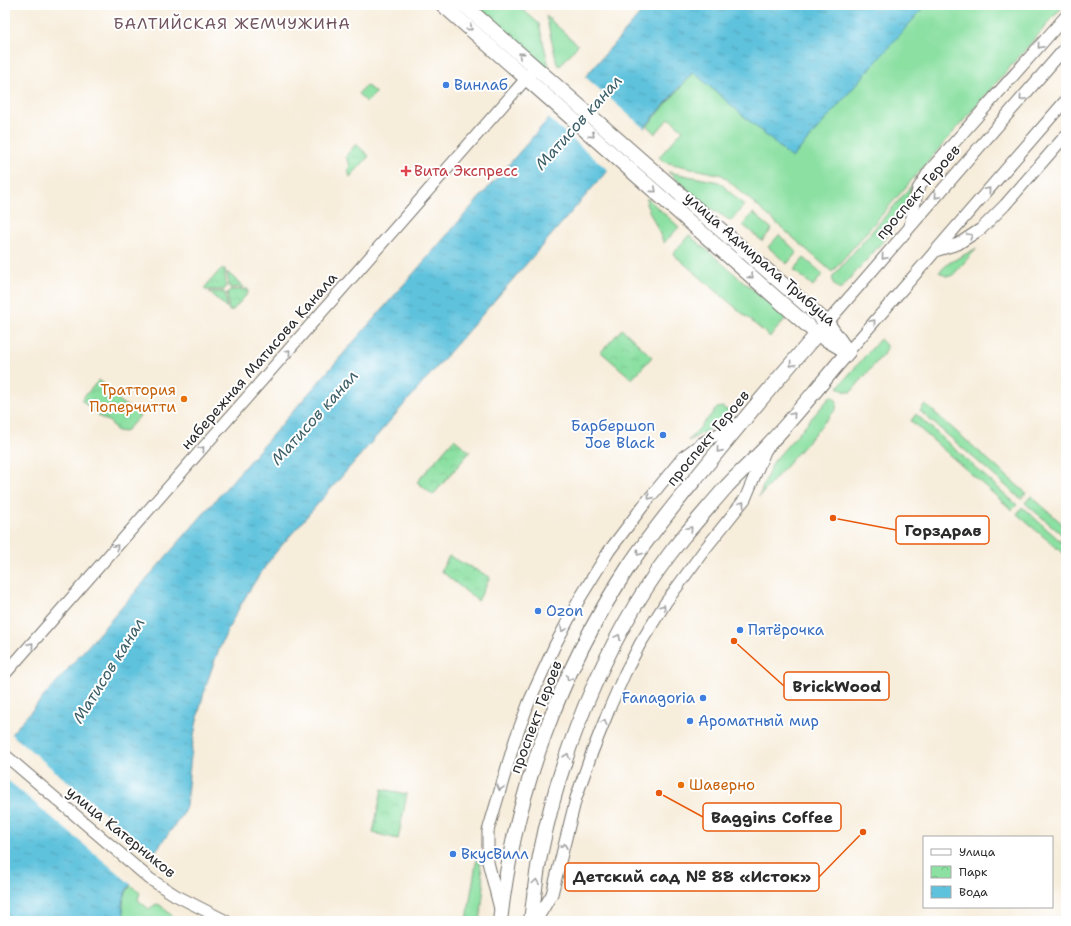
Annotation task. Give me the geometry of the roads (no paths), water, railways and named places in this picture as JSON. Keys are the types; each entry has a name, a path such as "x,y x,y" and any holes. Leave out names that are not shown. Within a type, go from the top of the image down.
{"street":[{"name":"улица Адмирала Трибуца","path":"444,5 557,95 629,159 817,334 848,352"},
{"name":"улица Адмирала Трибуца","path":"464,5 531,73"},
{"path":"910,228 918,189 930,170 1066,16"},
{"name":"проспект Героев","path":"500,917 511,847 532,769 554,710 579,655 603,609 629,566 661,522 744,420 1066,47"},
{"name":"набережная Матисова Канала","path":"5,674 531,73"},
{"path":"531,921 541,852 559,779 581,716 603,666 652,580 683,538 728,486 768,445 1066,100"},
{"path":"935,251 958,244 981,229 1005,205 1066,135"},
{"name":"улица Адмирала Трибуца","path":"629,159 827,323 848,352"},
{"path":"500,917 488,862 488,830 508,760 518,732 529,702 555,645 580,598 609,551 683,457 702,443 744,420"},
{"path":"536,921 552,894 576,798 591,755 625,674 640,644 666,602 705,549 745,499 768,445"},
{"name":"улица Катерников","path":"5,755 150,879 176,895 226,921"}],"water":[{"name":"Матисов канал","path":"648,5 925,6 792,158 693,72 276,552 262,571 238,609 228,630 219,650 204,693 190,761 186,806 183,814 126,891 122,905 126,921 5,921 5,741"}],"place":[{"name":"Винлаб","path":"446,85"},
{"name":"Вита Экспресс","path":"406,171"},
{"name":"Траттория Поперчитти","path":"184,399"},
{"name":"Барбершоп Joe Black","path":"663,435"},
{"name":"Горздрав","path":"833,518"},
{"name":"Ozon","path":"538,611"},
{"name":"Пятёрочка","path":"740,630"},
{"name":"BrickWood","path":"734,641"},
{"name":"Fanagoria","path":"703,698"},
{"name":"Ароматный мир","path":"690,721"},
{"name":"Шаверно","path":"681,785"},
{"name":"Baggins Coffee","path":"659,793"},
{"name":"Детский сад № 88 «Исток»","path":"863,832"},
{"name":"ВкусВилл","path":"453,854"}],"district":[{"name":"БАЛТИЙСКАЯ ЖЕМЧУЖИНА","path":"232,23"}]}
